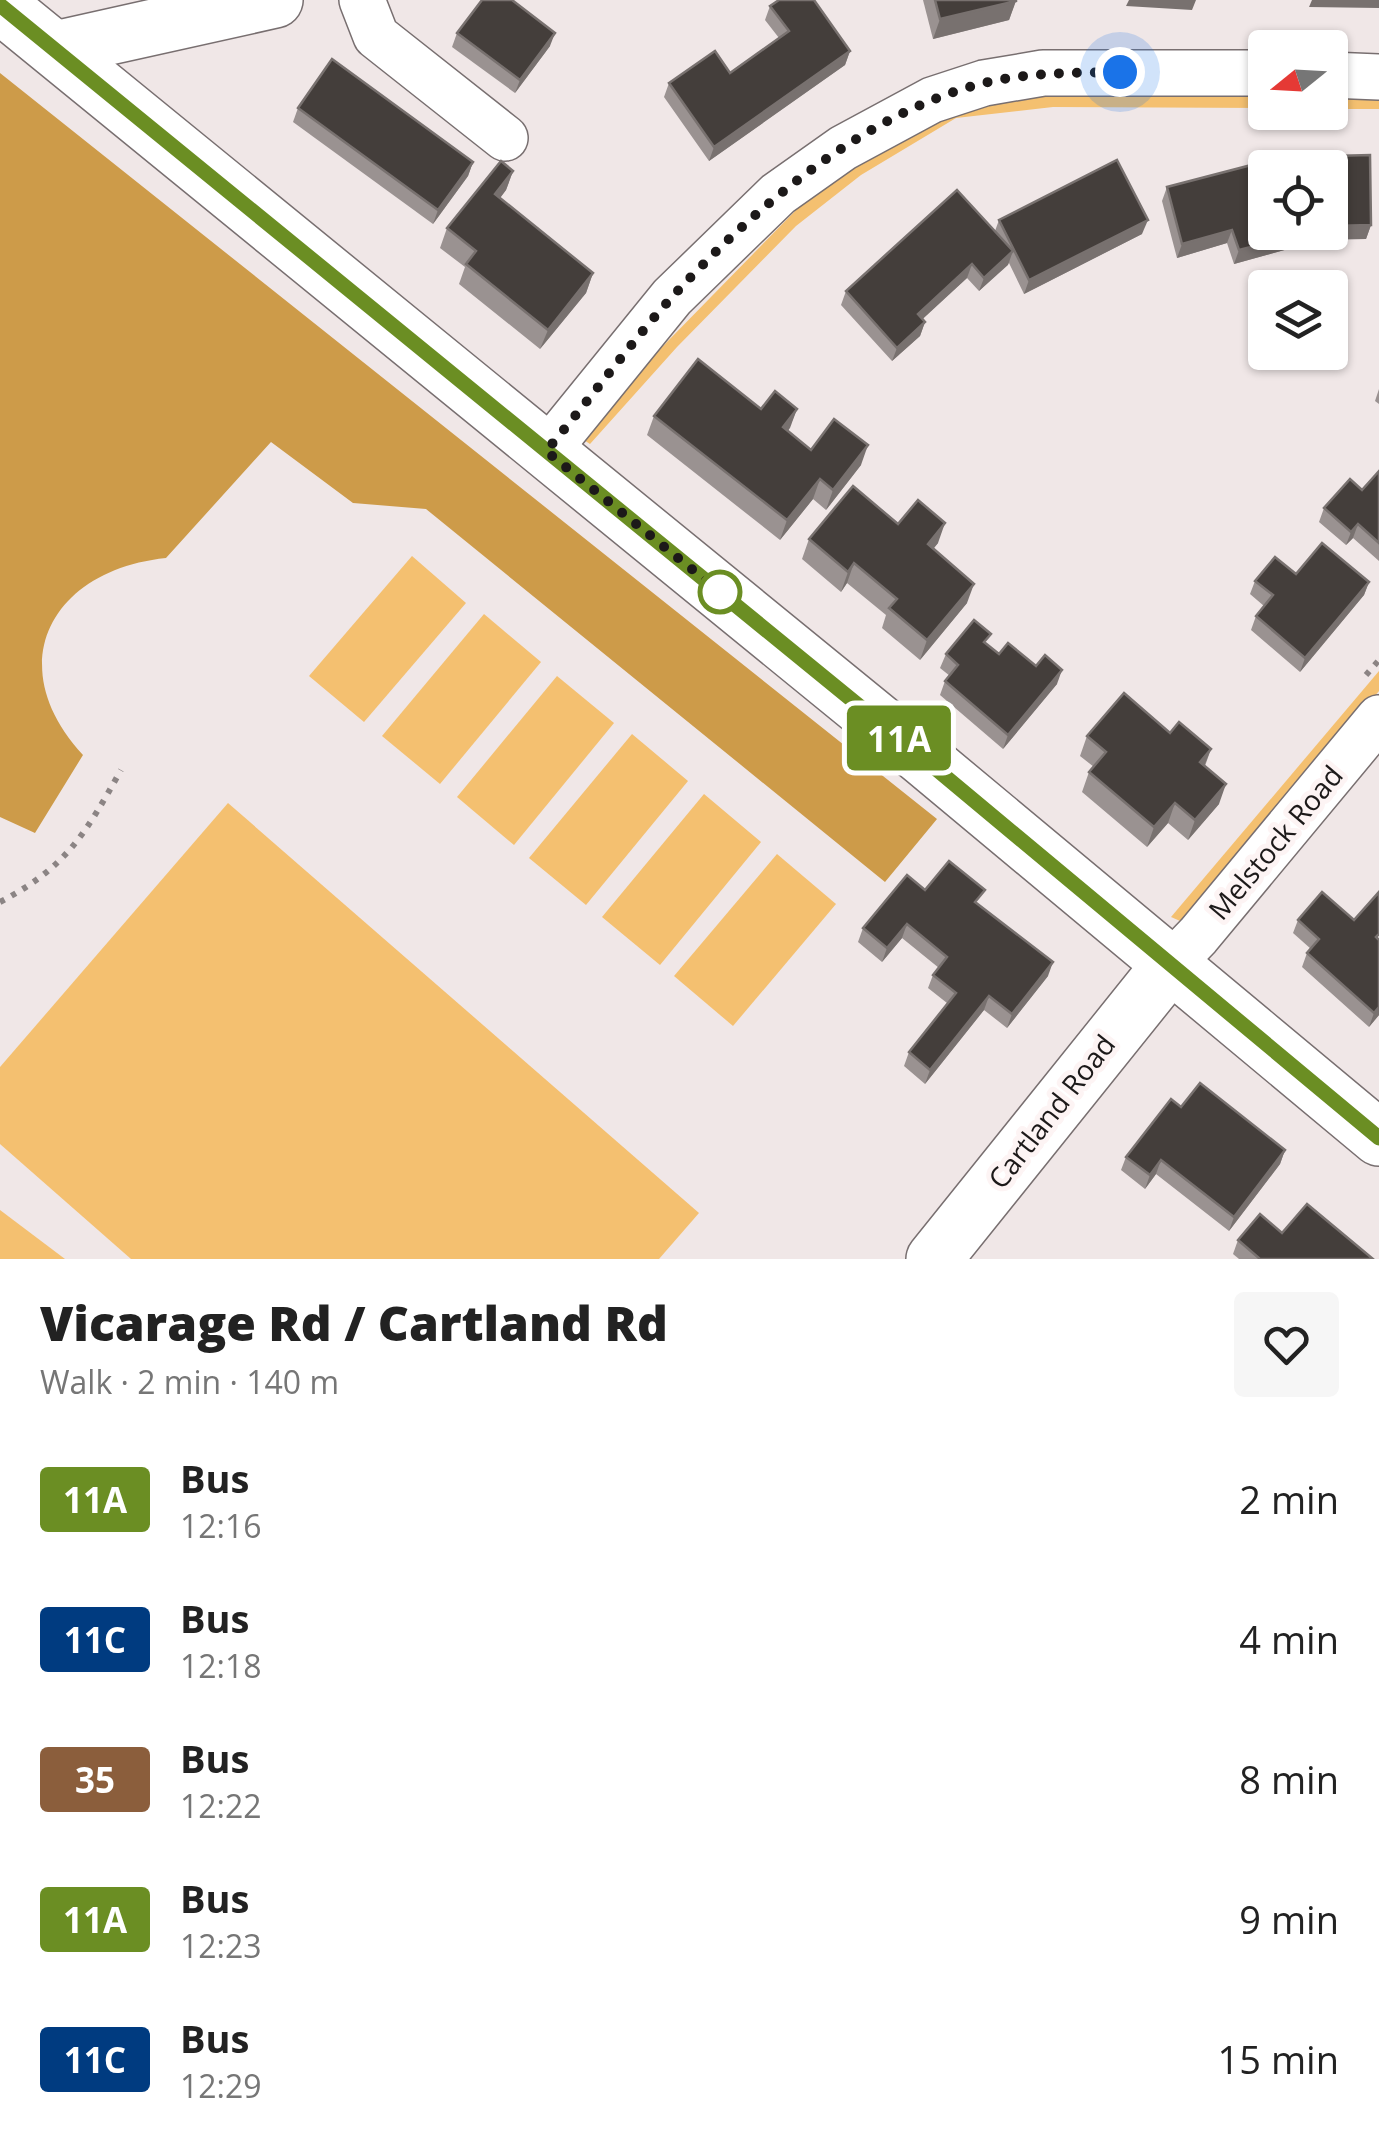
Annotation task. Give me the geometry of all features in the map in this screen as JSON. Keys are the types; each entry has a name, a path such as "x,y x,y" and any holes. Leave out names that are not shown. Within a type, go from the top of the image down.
{"main road":[{"path":"55,49 276,0"},
{"path":"0,5 923,758 1379,1138"},
{"name":"Cartland Road","path":"934,1259 1170,965"}],"street":[{"path":"362,0 376,36 505,138"},
{"path":"546,451 672,297 778,194 843,148 932,100 984,83 1043,73 1248,73"},
{"path":"1348,75 1379,76"},
{"name":"Melstock Road","path":"1170,965 1379,718"}],"path":[{"path":"0,902 50,871 75,847 120,770"}],"shaded area":[{"path":"0,73 937,819 885,882 426,509 353,503 271,442 166,558 126,566 93,581 67,602 50,627 42,656 45,688 58,721 83,755 35,833 0,817"},
{"path":"1048,90 1248,92 1248,108 1053,107 956,118 861,175 796,226 677,347 590,444 576,435 799,207 850,161 942,110"},
{"path":"1348,92 1379,92 1379,109 1348,109"},
{"path":"412,556 466,603 364,722 309,676"},
{"path":"484,614 541,662 440,784 382,736"},
{"path":"1379,671 1379,691 1187,924 1171,917"},
{"path":"557,676 614,723 514,845 457,797"},
{"path":"632,734 688,781 586,905 529,858"},
{"path":"704,794 761,842 660,965 602,917"},
{"path":"228,803 699,1213 659,1259 131,1259 0,1144 0,1067"},
{"path":"777,854 836,904 733,1026 674,976"},
{"path":"0,1210 65,1259 0,1259"}],"building":[{"path":"482,0 512,0 555,33 520,80 457,33"},
{"path":"779,0 814,0 850,51 714,147 669,83 715,51 730,73 789,31 770,6"},
{"path":"935,0 1016,0 1016,1 940,19"},
{"path":"332,59 473,162 438,210 298,108"},
{"path":"1370,155 1371,225 1348,226 1348,156"},
{"path":"1117,160 1148,220 1029,280 999,220"},
{"path":"501,161 513,171 495,194 593,273 548,330 466,264 476,251 447,228"},
{"path":"1248,166 1248,248 1239,250 1232,230 1182,244 1167,187"},
{"path":"957,190 1013,251 984,278 972,264 918,314 925,322 897,348 846,291"},
{"path":"698,359 761,409 775,391 797,409 783,427 811,450 834,419 868,445 833,490 820,479 787,520 654,416"},
{"path":"1379,471 1379,543 1358,524 1351,532 1324,508 1350,479 1362,490"},
{"path":"853,486 898,524 918,500 945,523 928,544 974,584 927,640 889,608 897,599 854,563 848,572 809,539"},
{"path":"1322,543 1369,582 1305,658 1256,616 1273,595 1255,581 1275,557 1296,574"},
{"path":"974,620 991,634 984,642 999,654 1008,643 1036,666 1045,655 1062,670 1008,735 945,681 958,665 946,654"},
{"path":"1124,693 1170,733 1179,722 1211,749 1200,762 1226,784 1195,820 1175,803 1154,827 1089,772 1106,752 1087,736"},
{"path":"949,861 985,890 975,902 1053,962 1012,1014 989,996 930,1070 909,1052 956,993 933,975 947,957 907,924 887,948 863,928 907,875 925,890"},
{"path":"1322,892 1354,920 1379,892 1379,1007 1374,1013 1307,953 1319,939 1298,920"},
{"path":"1200,1083 1285,1150 1234,1217 1161,1160 1150,1175 1126,1157 1171,1099 1181,1107"},
{"path":"1307,1204 1373,1259 1260,1259 1238,1240 1260,1214 1282,1233"}],"bus line":[{"name":"11A","path":"0,5 356,292 1379,1138"}],"route":[{"path":"720,592 546,451 672,297 778,194 843,148 932,100 984,83 1043,73 1120,72"}]}
